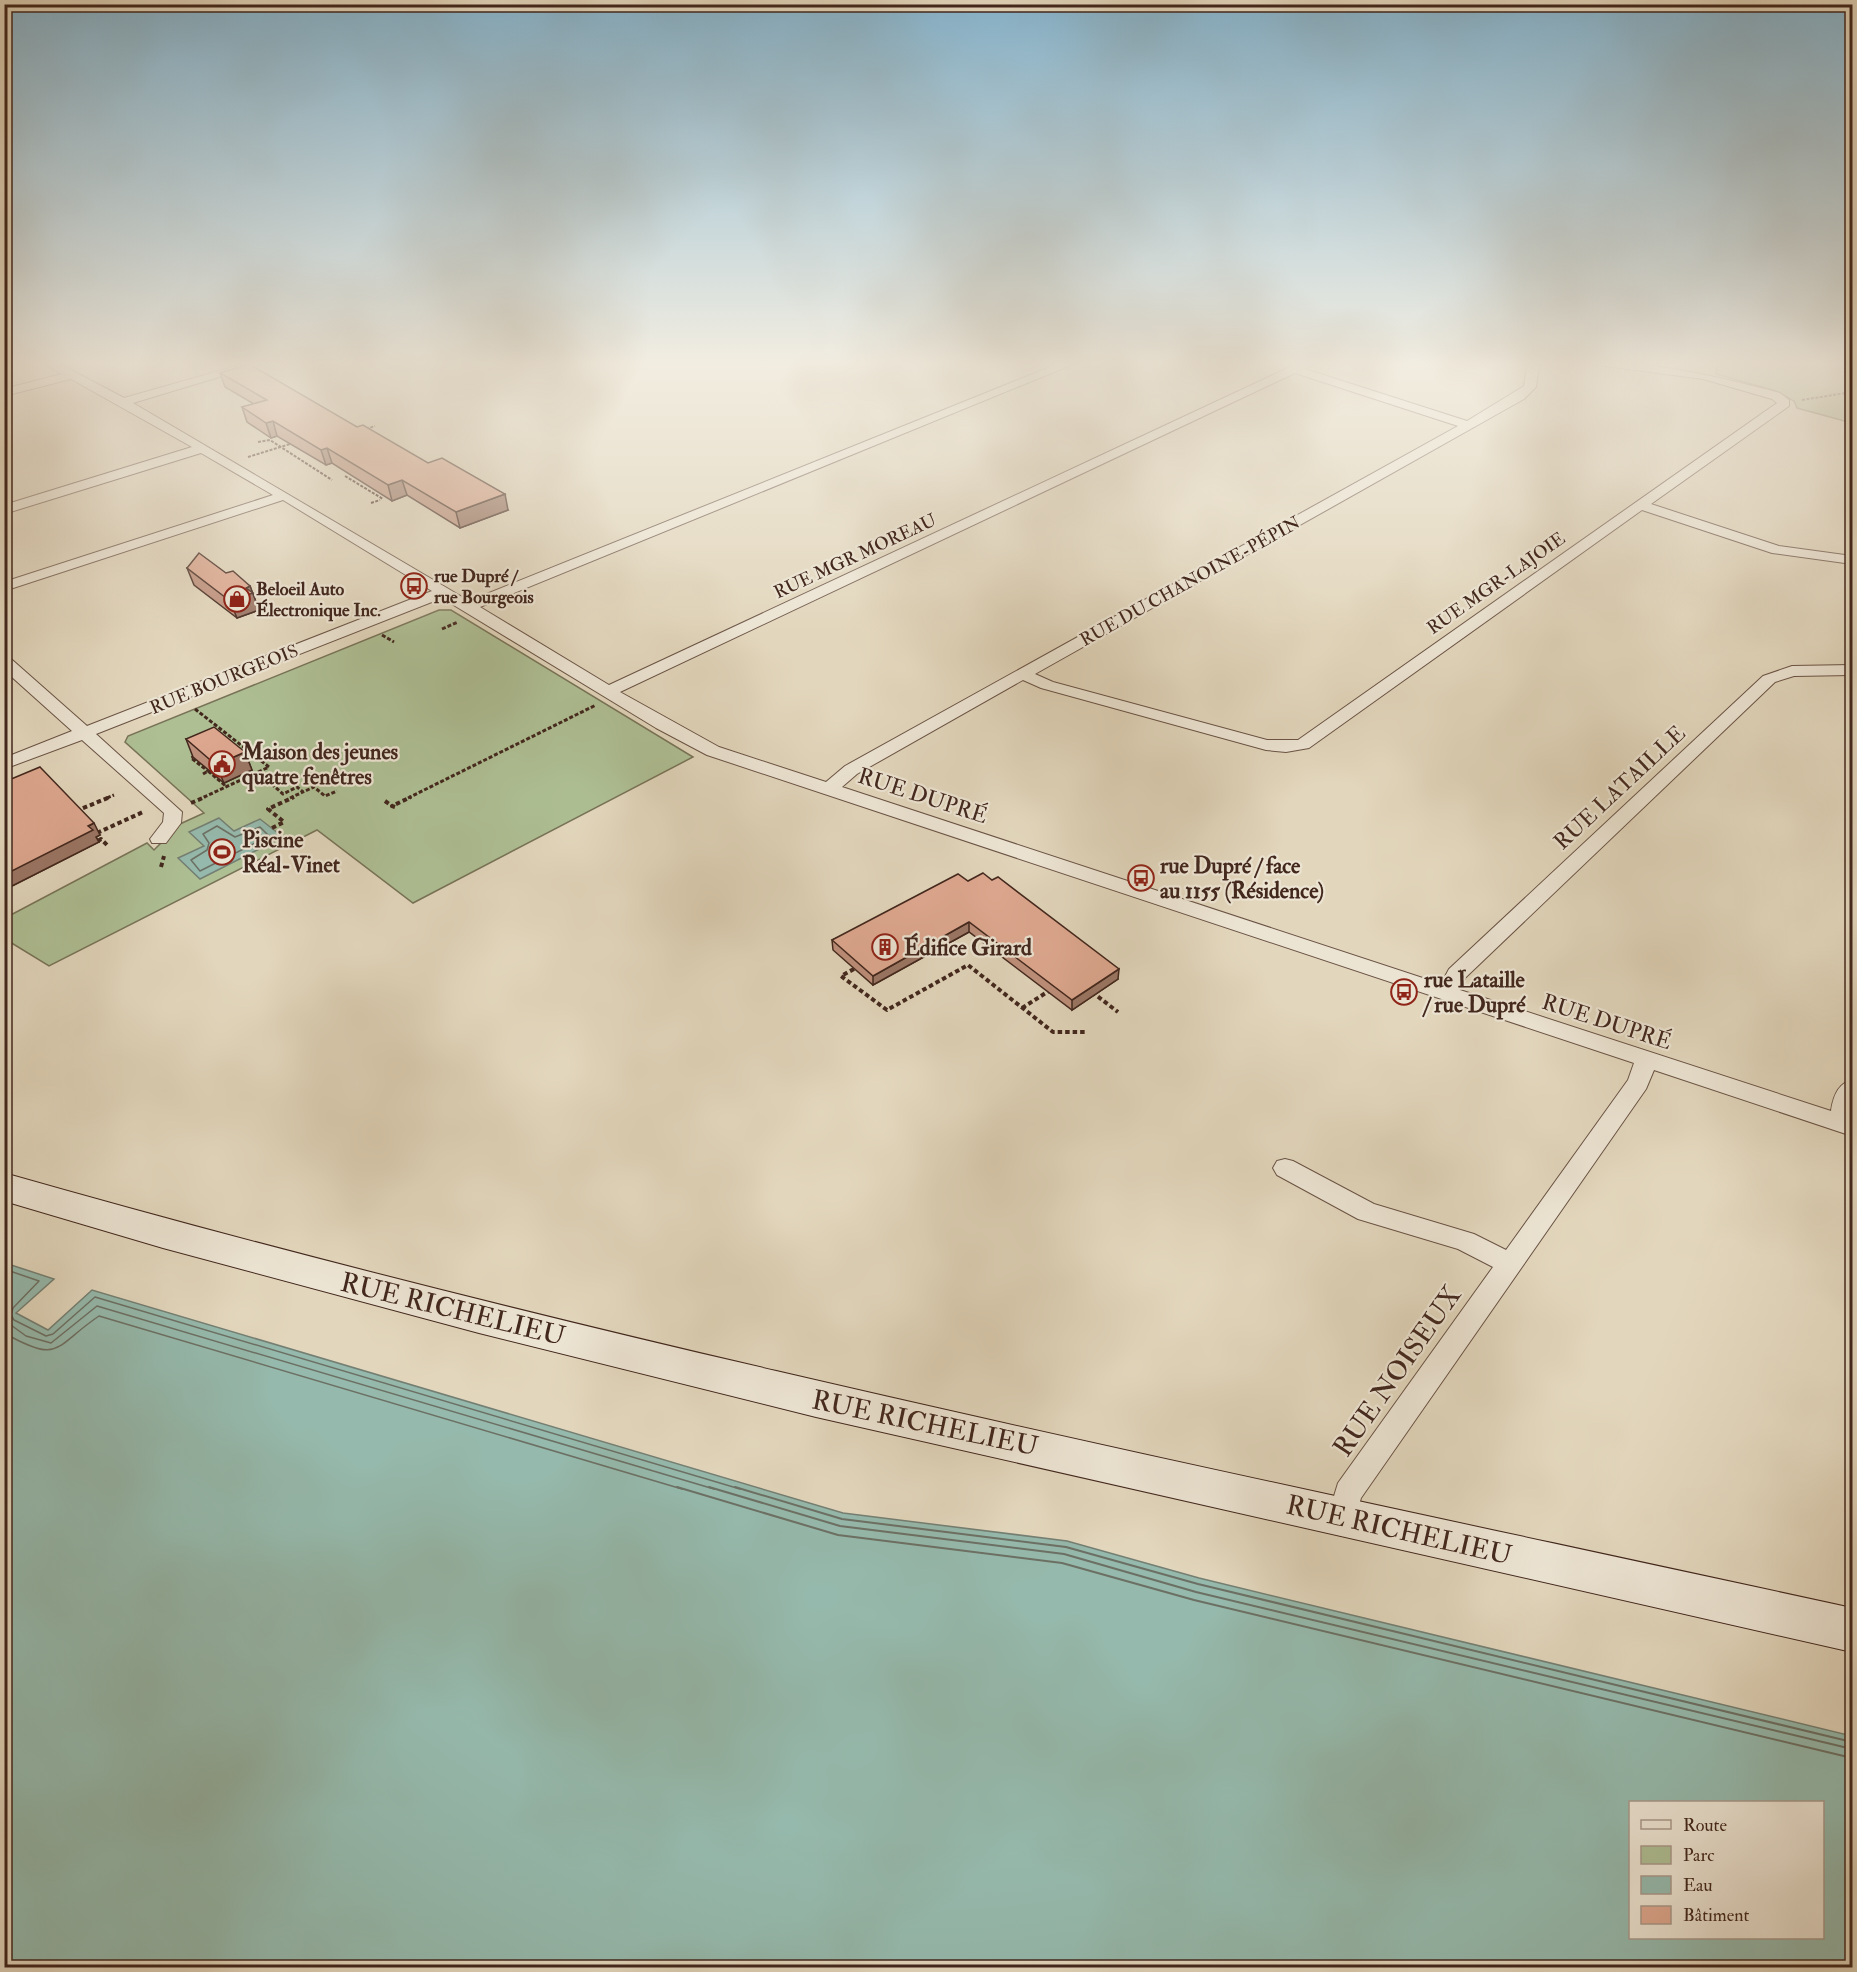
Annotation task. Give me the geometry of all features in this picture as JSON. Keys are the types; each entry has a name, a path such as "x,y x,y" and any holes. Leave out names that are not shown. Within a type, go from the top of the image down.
{"main road":[{"name":"RUE RICHELIEU","path":"4,1187 163,1233 479,1317 816,1399 1852,1630"}],"street":[{"path":"4,510 186,453"},
{"name":"RUE DUPRÉ","path":"211,453 444,592 606,696 713,751 1847,1125"},
{"path":"468,608 849,453"},
{"name":"RUE MGR MOREAU","path":"606,696 1121,453"},
{"name":"RUE DU CHANOINE-PÉPIN","path":"828,790 851,770 1418,453"},
{"name":"RUE MGR-LAJOIE","path":"1023,674 1047,685 1266,745 1298,745 1714,453"},
{"path":"4,587 284,496"},
{"path":"1640,505 1777,550 1852,560"},
{"name":"RUE BOURGEOIS","path":"4,764 444,592"},
{"path":"4,661 173,812 172,822 159,839"},
{"name":"RUE LATAILLE","path":"1448,993 1456,974 1769,679 1792,671 1852,670"},
{"name":"RUE NOISEUX","path":"1343,1516 1348,1493 1508,1263 1638,1083 1646,1060"},
{"path":"1847,1125 1844,1099 1852,1088"},
{"path":"1285,1168 1367,1212 1465,1240 1508,1263"}],"path":[{"path":"241,460 262,453"},
{"path":"290,453 332,480"},
{"path":"345,476 382,499 371,503"},
{"path":"361,486 366,485"},
{"path":"379,633 394,642"},
{"path":"385,801 394,806 573,716 606,696"},
{"path":"191,803 268,767 193,708"},
{"path":"573,716 578,719"},
{"path":"224,743 236,742"},
{"path":"231,745 236,742"},
{"path":"202,753 191,757 227,787"},
{"path":"203,774 208,771"},
{"path":"258,772 283,794 297,787 303,792"},
{"path":"272,828 284,822 268,809 314,787 326,796 337,791"},
{"path":"75,812 114,795"},
{"path":"97,833 146,810"},
{"path":"98,841 101,839 107,844"},
{"path":"854,969 841,976 887,1010 968,966 1053,1032 1085,1032"},
{"path":"1022,1008 1052,990"},
{"path":"1089,990 1118,1012"}],"green space":[{"path":"439,610 451,610 693,757 413,903 317,830 49,966 5,939 5,918 147,843 154,850 180,824 204,813 125,742 128,736"}],"water":[{"name":"Piscine Réal-Vinet","path":"219,818 234,831 260,819 283,837 200,879 178,858 204,846 189,832"},
{"path":"5,1263 54,1279 16,1313 48,1330 92,1290 843,1513 1067,1541 1199,1578 1852,1736 1852,1967 5,1967"}],"building":[{"path":"335,453 411,453 428,463 442,458 505,494 456,512 402,480 388,485"},
{"path":"199,553 226,573 233,571 250,586 246,588 253,593 230,601 187,568"},
{"path":"214,727 245,752 216,765 186,739"},
{"path":"40,767 94,823 88,826 93,830 6,874 4,873 4,782"},
{"name":"Édifice Girard","path":"983,873 992,880 998,877 1119,969 1072,1000 969,922 873,976 832,940 958,874 968,881"}],"place":[{"name":"rue Dupré / rue Bourgeois","path":"414,586"},
{"name":"Beloeil Auto Électronique Inc.","path":"237,599"},
{"name":"Maison des jeunes quatre fenêtres","path":"222,764"},
{"name":"Piscine Réal-Vinet","path":"222,852"},
{"name":"rue Dupré / face au 1155 (Résidence)","path":"1141,878"},
{"name":"Édifice Girard","path":"885,947"},
{"name":"rue Lataille / rue Dupré","path":"1404,992"}]}
